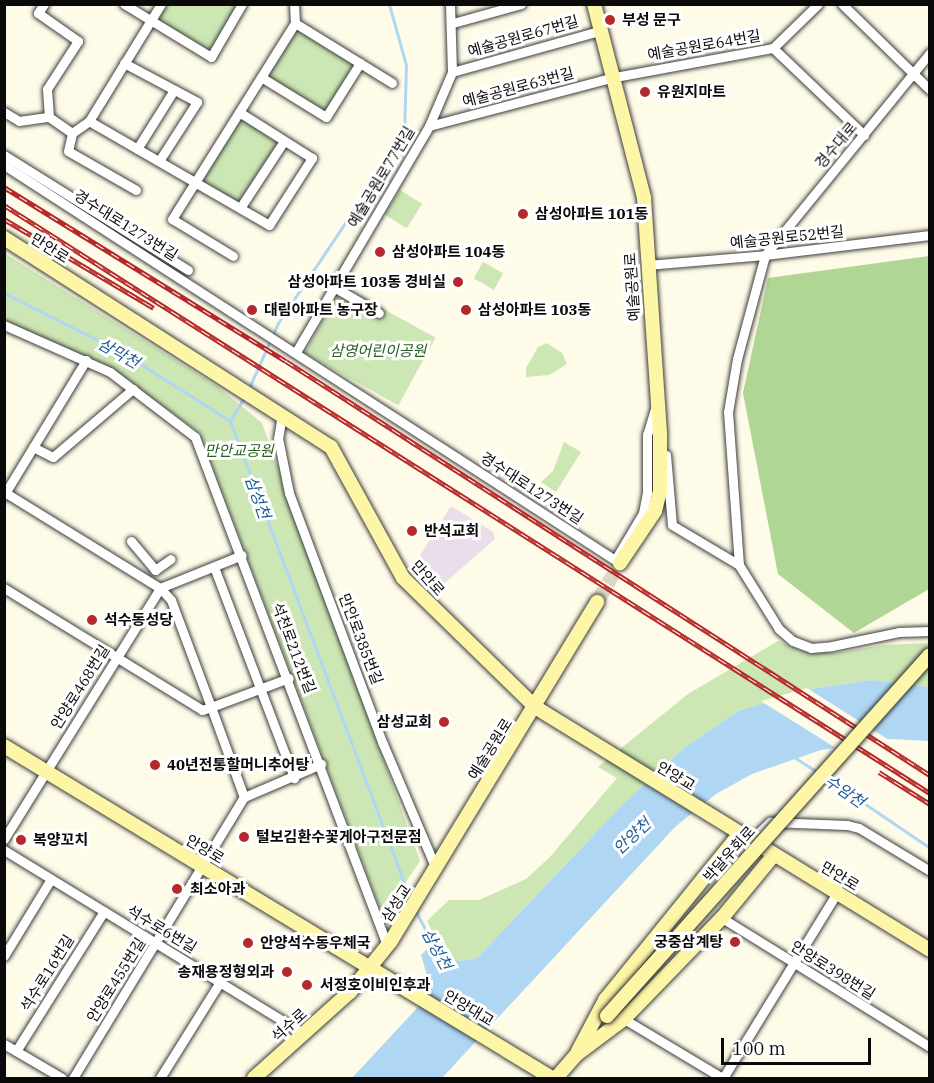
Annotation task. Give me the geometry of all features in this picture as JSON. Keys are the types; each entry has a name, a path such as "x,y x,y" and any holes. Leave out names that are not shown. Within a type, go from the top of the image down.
{"street":[{"path":"44,4 38,13 78,41 46,89 49,117"},
{"path":"124,4 212,57 242,4"},
{"path":"136,190 68,151 72,132 89,121 161,4"},
{"path":"233,256 172,219 296,23 294,4"},
{"name":"예술공원로77번길","path":"294,351 429,126 452,72 453,23 450,4"},
{"path":"453,23 521,4"},
{"name":"예술공원로","path":"594,4 615,77 644,198 657,402 660,491 655,511 620,562"},
{"name":"예술공원로64번길","path":"615,77 773,48 818,4"},
{"path":"842,4 930,90"},
{"path":"296,23 392,83"},
{"name":"예술공원로67번길","path":"452,72 602,30"},
{"path":"773,48 864,135"},
{"name":"경수대로","path":"765,255 930,53"},
{"path":"124,63 197,102 159,161"},
{"path":"261,77 326,117 360,63"},
{"name":"예술공원로63번길","path":"429,126 615,77"},
{"path":"137,148 174,90"},
{"path":"4,112 19,121 49,117 72,132"},
{"path":"89,121 269,225 312,158 239,112"},
{"path":"240,208 284,141"},
{"path":"4,155 142,247 188,270"},
{"name":"경수대로1273번길","path":"4,165 142,247 294,351 615,560 643,513 647,494 647,435 657,402"},
{"name":"예술공원로52번길","path":"647,265 765,255 930,235"},
{"name":"만안로","path":"4,238 331,447 403,578 535,707 602,751"},
{"path":"739,565 728,412 737,359 765,255"},
{"path":"332,286 379,313"},
{"name":"석천로212번길","path":"4,325 86,360 133,389 195,437 389,943"},
{"path":"86,360 5,494 160,588 171,600 244,797 294,778 321,764"},
{"path":"33,447 52,457 133,389"},
{"path":"657,402 664,426 672,525 739,565 779,629 793,641 811,648 899,632 930,631"},
{"name":"만안로385번길","path":"282,414 278,438 289,493 383,744 436,869"},
{"path":"131,541 155,570 171,559"},
{"path":"160,588 242,555"},
{"path":"214,567 294,778"},
{"path":"4,588 202,710 289,678"},
{"name":"안양로468번길","path":"4,839 160,588"},
{"name":"예술공원로","path":"429,882 597,602"},
{"name":"박달우회로","path":"554,1078 930,655"},
{"name":"안양로","path":"4,746 368,968 389,978"},
{"name":"안양교","path":"602,751 741,835"},
{"name":"안양로455번길","path":"73,1078 244,797"},
{"path":"576,1055 605,1000 741,835 770,822 847,825 859,828 930,871"},
{"name":"만안로","path":"741,835 930,950"},
{"name":"석수로6번길","path":"4,850 304,1034"},
{"path":"576,1055 624,1019 722,918 773,856"},
{"path":"4,956 51,879"},
{"name":"삼성교","path":"389,943 429,882"},
{"path":"624,1019 723,1078 796,965 837,894"},
{"name":"석수로16번길","path":"16,1051 104,911"},
{"name":"안양로398번길","path":"722,918 930,1047"},
{"path":"368,968 389,943"},
{"name":"석수로","path":"254,1078 350,992 368,968"},
{"name":"안양대교","path":"389,978 554,1078"},
{"path":"160,1078 220,982"},
{"path":"4,1044 62,1078"}],"shaded area":[{"path":"451,506 493,532 495,539 438,589 414,565"}],"green space":[{"path":"161,5 242,5 211,57 151,22"},
{"path":"295,23 359,63 326,118 261,77"},
{"path":"239,112 284,141 239,211 194,182"},
{"path":"400,190 422,204 407,228 385,215"},
{"name":"만안교공원","path":"4,253 217,386 262,423 420,861 383,916 200,433 135,386 5,321"},
{"path":"929,256 929,589 854,633 778,574 743,393 768,278"},
{"path":"483,262 503,273 494,290 474,279"},
{"name":"삼영어린이공원","path":"342,286 436,338 398,405 305,353"},
{"path":"547,343 562,353 567,364 549,375 526,377 526,368 538,347"},
{"path":"564,442 581,452 556,492 541,482 553,471"},
{"path":"778,641 802,651 836,653 883,645 929,643 929,687 873,680 816,688 738,711 684,748 624,803 477,958 461,961 446,958 427,921 449,900 479,900 526,879 549,858 617,778 598,767 688,694"}],"water":[{"name":"안양천","path":"873,680 929,687 929,741 891,739 821,750 752,774 716,794 676,826 442,1078 352,1078 432,992 421,955 437,939 447,958 461,961 477,958 624,803 684,748 738,711 816,688"}],"pier":[{"path":"807,688 892,742 839,750 761,701"}],"waterway":[{"name":"삼성천","path":"248,390 278,323 404,135 406,65 389,4"},
{"name":"삼막천","path":"4,293 125,354 230,421"},
{"name":"삼성천","path":"245,396 230,421 411,901"},
{"name":"수암천","path":"794,757 819,773"},
{"name":"수암천","path":"827,778 930,848"},
{"name":"삼성천","path":"415,910 434,946"}],"tunnel":[{"path":"597,602 620,563"}],"railway":[{"path":"4,187 286,361 930,775"},
{"path":"4,205 930,793"},
{"path":"4,219 154,308"},
{"path":"879,772 930,804"}],"place":[{"name":"부성 문구","path":"610,20"},
{"name":"유원지마트","path":"645,92"},
{"name":"삼성아파트 101동","path":"523,214"},
{"name":"삼성아파트 104동","path":"380,252"},
{"name":"삼성아파트 103동 경비실","path":"458,282"},
{"name":"대림아파트 농구장","path":"252,310"},
{"name":"삼성아파트 103동","path":"466,310"},
{"name":"반석교회","path":"412,531"},
{"name":"석수동성당","path":"92,620"},
{"name":"삼성교회","path":"444,722"},
{"name":"40년전통할머니추어탕","path":"155,765"},
{"name":"털보김환수꽃게아구전문점","path":"244,837"},
{"name":"복양꼬치","path":"21,840"},
{"name":"최소아과","path":"177,889"},
{"name":"궁중삼계탕","path":"735,942"},
{"name":"안양석수동우체국","path":"248,943"},
{"name":"송재용정형외과","path":"287,972"},
{"name":"서정호이비인후과","path":"307,985"}]}
